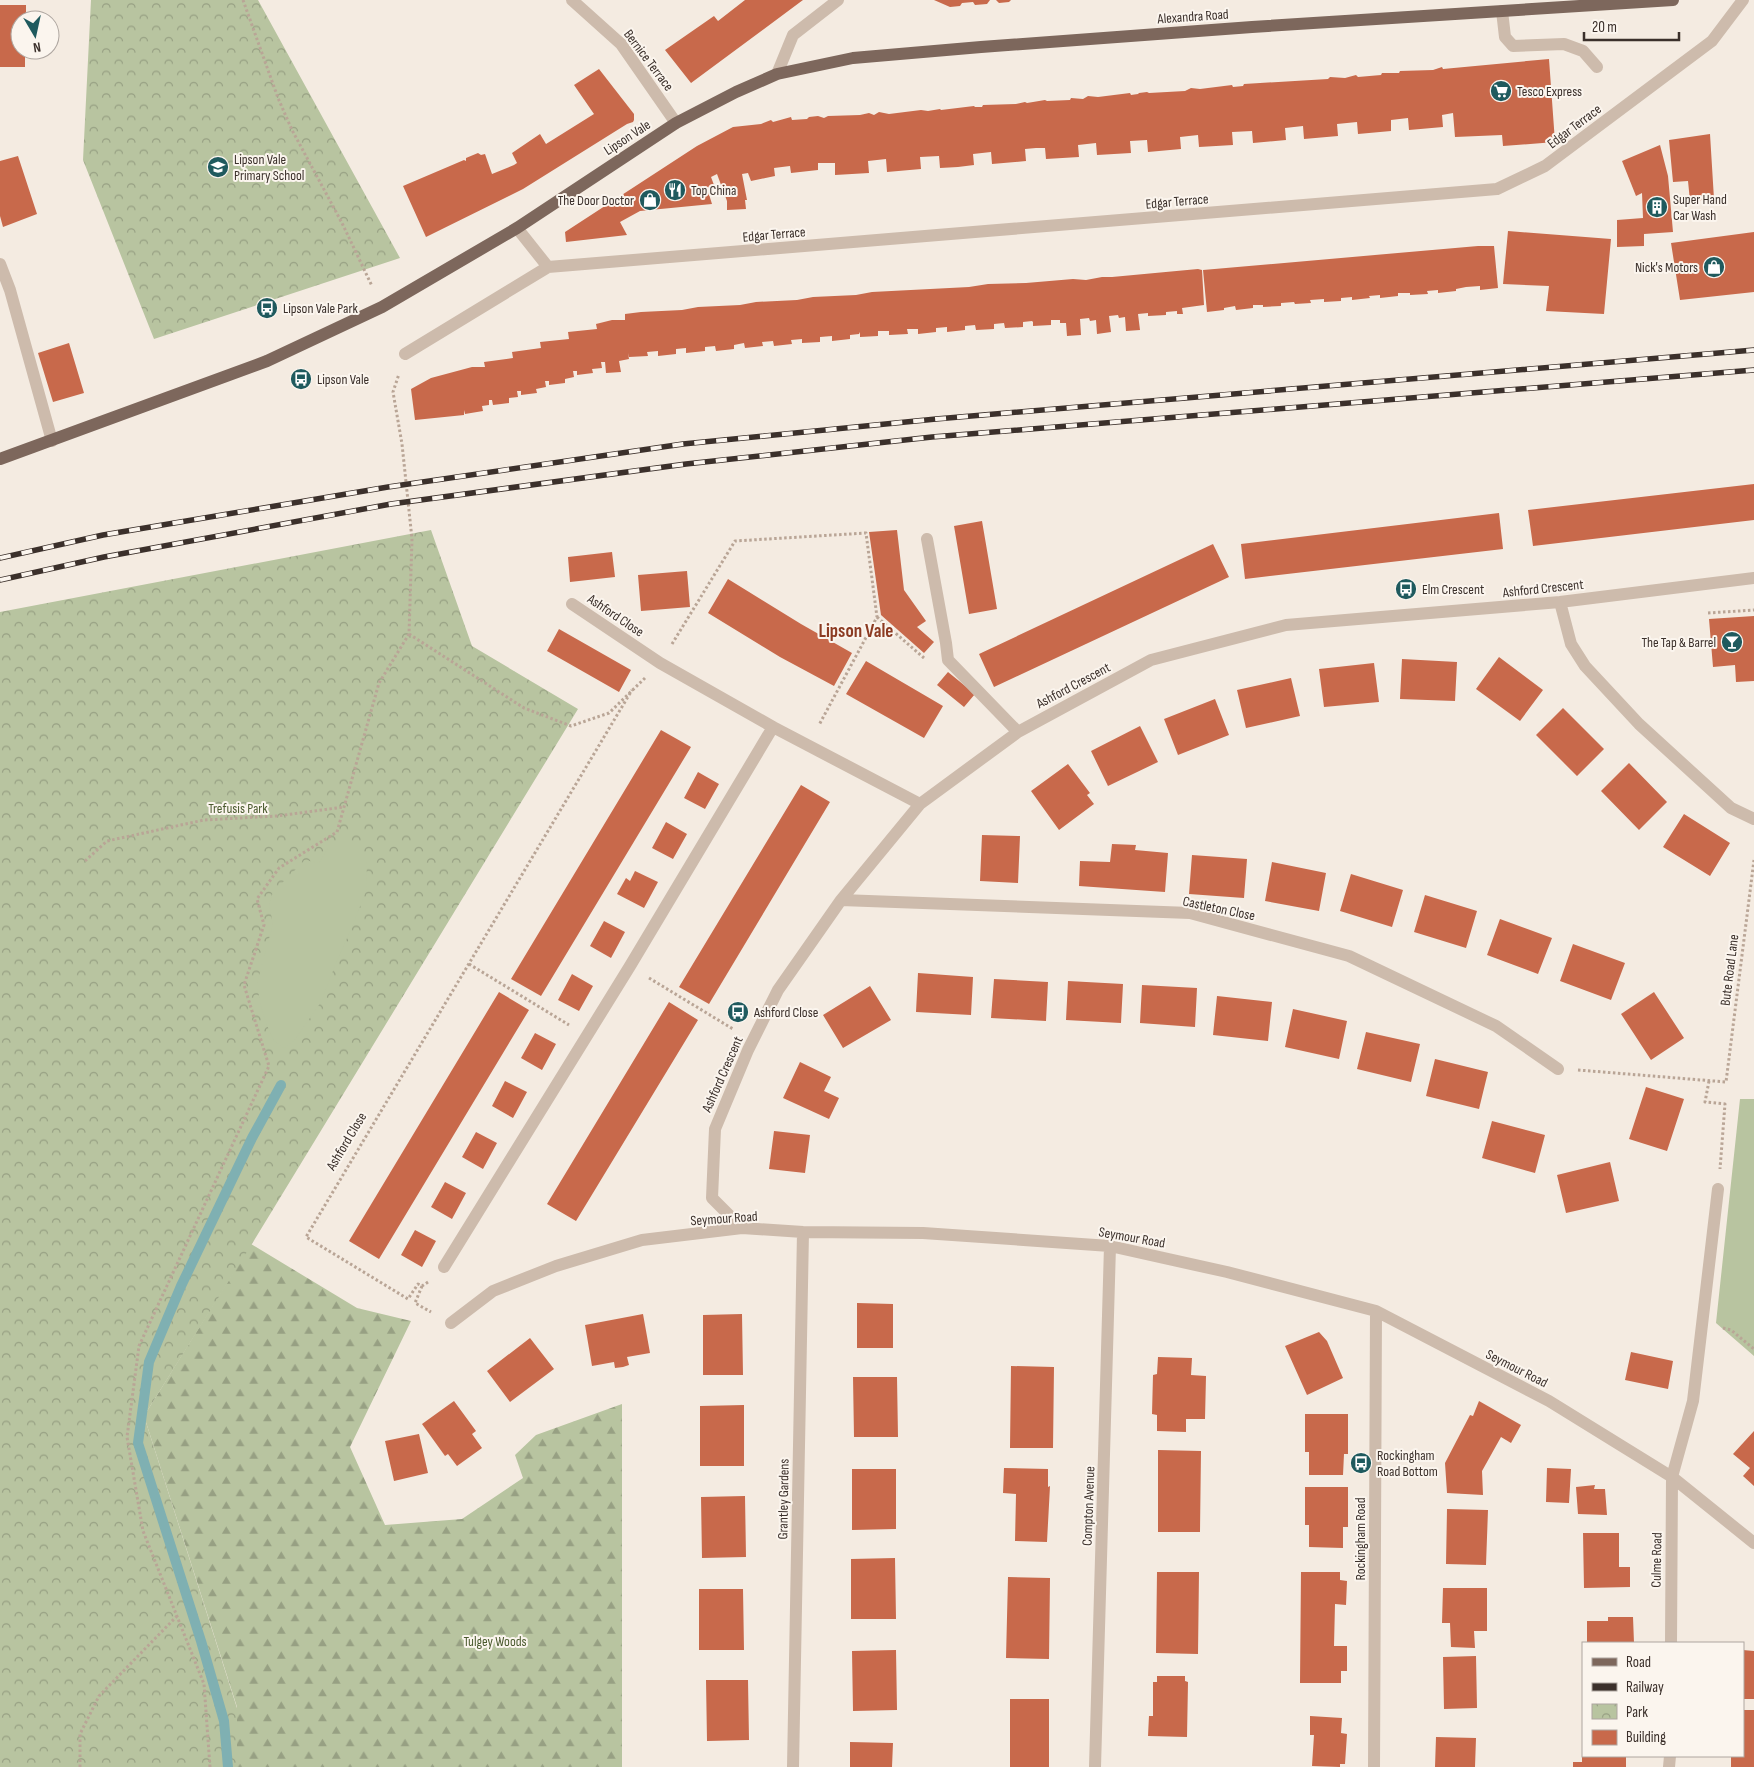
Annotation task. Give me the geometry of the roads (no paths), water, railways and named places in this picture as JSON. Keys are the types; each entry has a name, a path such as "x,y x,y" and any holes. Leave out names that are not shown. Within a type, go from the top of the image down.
{"main road":[{"name":"Alexandra Road","path":"778,74 853,58 1252,27 1673,0"},
{"name":"Lipson Vale","path":"0,459 267,361 382,307 517,228 676,122 736,92 778,74"}],"street":[{"name":"Bernice Terrace","path":"572,0 621,44 676,122"},
{"path":"778,74 793,35 838,0"},
{"name":"Edgar Terrace","path":"405,354 548,267 1497,190 1545,166 1712,41 1743,0"},
{"path":"1502,11 1505,37 1513,46 1564,44 1584,50 1597,67"},
{"path":"517,228 548,267"},
{"path":"0,264 10,290 52,441"},
{"path":"927,539 948,660 1018,732"},
{"name":"Ashford Crescent","path":"742,1228 712,1198 715,1129 752,1042 778,990 842,900 920,804 1018,732 1151,660 1286,625 1560,602 1754,578"},
{"path":"1560,602 1571,644 1586,666 1639,724 1731,808 1754,819"},
{"name":"Ashford Close","path":"572,604 660,663 773,727 920,804"},
{"path":"444,1267 630,966 773,727"},
{"name":"Castleton Close","path":"842,900 1190,913 1349,956 1496,1026 1558,1069"},
{"name":"Culme Road","path":"1671,1642 1672,1478 1693,1401 1718,1189"},
{"name":"Seymour Road","path":"451,1322 493,1291 556,1266 642,1240 742,1228 803,1232 923,1233 1110,1246 1227,1272 1376,1311 1549,1401 1672,1478 1754,1543"},
{"name":"Grantley Gardens","path":"793,1767 803,1232"},
{"name":"Compton Avenue","path":"1095,1767 1110,1246"},
{"name":"Rockingham Road","path":"1374,1767 1376,1311"}],"waterway":[{"path":"228,1767 224,1721 201,1641 138,1443 149,1362 181,1286 252,1138 281,1085"}],"railway":[{"path":"0,558 103,535 388,487 683,444 936,419 1754,350"},
{"path":"0,580 104,557 391,504 686,464 932,437 1754,370"}],"place":[{"name":"Tesco Express","path":"1501,91"},
{"name":"Lipson Vale Primary School","path":"218,167"},
{"name":"Top China","path":"675,190"},
{"name":"The Door Doctor","path":"650,200"},
{"name":"Super Hand Car Wash","path":"1657,207"},
{"name":"Nick's Motors","path":"1714,267"},
{"name":"Lipson Vale Park","path":"267,308"},
{"name":"Lipson Vale","path":"301,379"},
{"name":"Elm Crescent","path":"1406,589"},
{"name":"The Tap & Barrel","path":"1732,642"},
{"name":"Ashford Close","path":"738,1012"},
{"name":"Rockingham Road Bottom","path":"1361,1463"}],"district":[{"name":"Lipson Vale","path":"856,630"}],"park label":[{"name":"Trefusis Park","path":"238,808"},
{"name":"Tulgey Woods","path":"495,1641"}]}
